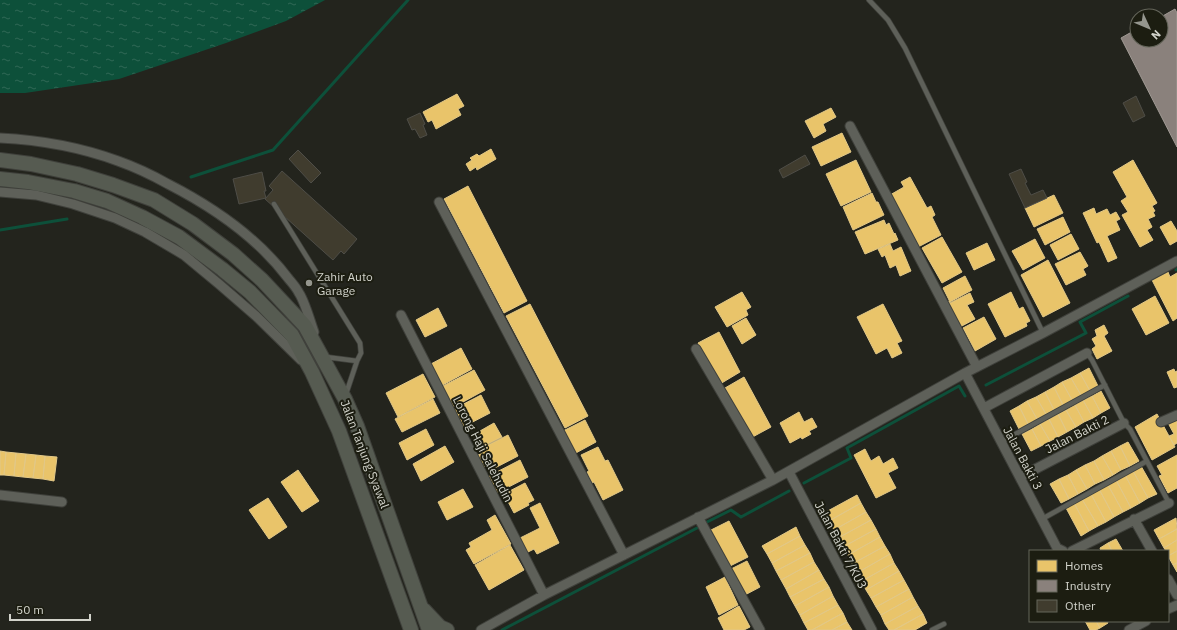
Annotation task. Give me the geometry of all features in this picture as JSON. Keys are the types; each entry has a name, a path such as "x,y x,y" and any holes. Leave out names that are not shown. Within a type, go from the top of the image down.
{"main road":[{"name":"Jalan Tanjung Syawal","path":"0,160 31,164 77,174 154,200 193,224 233,254 262,280 305,326 345,399 429,630"},
{"name":"Jalan Tanjung Syawal","path":"0,179 28,182 74,191 107,201 142,217 179,237 222,268 250,292 292,335 312,372 339,431 411,630"},
{"path":"401,630 402,604"},
{"path":"421,606 440,627 447,630"}],"street":[{"path":"850,126 977,367"},
{"path":"0,138 28,139 74,148 119,161 170,185 219,214 260,247 280,266 300,293 322,357"},
{"path":"0,192 36,195 73,204 115,218 145,232 184,255 219,284 256,316 312,372"},
{"path":"439,202 624,555"},
{"path":"481,630 544,595 773,480 965,373 1177,261"},
{"name":"Lorong Haji Salehudin","path":"401,315 544,595"},
{"path":"696,349 773,480"},
{"path":"984,408 1087,353"},
{"name":"Jalan Bakti 3","path":"965,373 1057,548 1061,550"},
{"path":"1161,422 1177,415"},
{"name":"Jalan Bakti 2","path":"1020,477 1124,423"},
{"name":"Jalan Bakti 7/KU3","path":"788,472 872,630"},
{"path":"0,495 62,502"},
{"path":"1074,550 1174,500"},
{"path":"698,517 760,630"},
{"path":"1134,520 1151,550"},
{"path":"1169,581 1177,595"},
{"path":"1129,630 1144,622"}],"lane":[{"path":"869,0 888,20 905,48 1043,333"},
{"path":"274,204 360,343 361,353 345,399"},
{"path":"1087,353 1124,423 1130,429 1147,461 1174,500"},
{"path":"322,357 357,361"},
{"path":"1002,442 1105,385"},
{"path":"1042,519 1147,461"},
{"path":"932,630 944,624"}],"water":[{"path":"0,0 325,0 286,21 119,79 25,93 0,93"}],"building: Homes":[{"path":"457,94 464,106 458,109 461,115 436,129 432,120 428,122 423,112"},
{"path":"831,108 836,117 823,124 826,131 814,138 805,121"},
{"path":"842,133 851,152 821,166 812,147"},
{"path":"491,149 496,159 477,170 476,167 470,171 466,164 472,160 470,158 477,154 479,156"},
{"path":"856,160 871,192 841,206 826,174"},
{"path":"1133,160 1157,203 1152,206 1155,211 1153,212 1155,216 1148,219 1152,227 1147,230 1153,240 1140,247 1122,215 1128,212 1121,201 1127,197 1113,172"},
{"path":"910,177 927,208 931,206 935,215 932,217 941,235 918,247 890,195 904,187 901,182"},
{"path":"468,186 527,301 504,313 444,199"},
{"path":"872,193 884,215 853,230 843,207"},
{"path":"1054,195 1063,213 1034,227 1025,208"},
{"path":"1094,208 1096,214 1107,209 1110,215 1116,212 1120,219 1116,221 1120,230 1107,236 1117,258 1108,262 1083,213"},
{"path":"1063,217 1070,232 1045,245 1037,229"},
{"path":"884,220 886,225 889,223 898,240 865,254 855,232"},
{"path":"1171,221 1177,231 1177,241 1170,245 1160,227"},
{"path":"1071,234 1079,249 1058,260 1050,245"},
{"path":"942,237 962,272 942,283 922,248"},
{"path":"1035,239 1045,258 1023,270 1012,251"},
{"path":"987,243 995,260 974,270 966,253"},
{"path":"890,244 893,251 901,247 911,271 900,276 896,265 890,268 885,255 882,257 878,249"},
{"path":"1080,252 1088,266 1083,269 1086,275 1066,285 1055,264"},
{"path":"1048,260 1070,303 1043,317 1021,275"},
{"path":"1168,272 1170,277 1177,273 1177,318 1173,321 1152,280"},
{"path":"965,276 972,290 950,302 943,288"},
{"path":"742,292 751,307 746,310 748,315 727,327 715,307"},
{"path":"1011,292 1019,309 1023,307 1030,321 1026,323 1027,326 1005,337 988,304"},
{"path":"970,293 974,302 967,305 975,319 960,327 944,304 949,301 950,303"},
{"path":"1155,296 1169,323 1146,335 1132,309"},
{"path":"530,304 588,416 565,428 506,316"},
{"path":"883,304 902,341 897,343 902,353 892,358 887,348 876,354 857,317"},
{"path":"438,308 447,326 425,337 416,320"},
{"path":"984,317 996,339 975,351 963,328"},
{"path":"746,318 756,335 742,344 732,326"},
{"path":"1104,325 1108,333 1104,336 1112,351 1097,359 1092,349 1096,346 1092,339 1097,336 1095,330"},
{"path":"719,332 740,372 720,384 698,343"},
{"path":"461,348 472,369 441,386 429,365"},
{"path":"1089,368 1098,386 1090,391 1080,373"},
{"path":"1174,369 1175,372 1177,371 1177,387 1174,388 1167,372"},
{"path":"474,370 485,390 452,408 441,387"},
{"path":"1080,373 1090,391 1081,395 1071,378"},
{"path":"423,374 435,397 398,417 386,393"},
{"path":"744,377 771,427 747,440 746,428 725,388"},
{"path":"1071,378 1081,395 1072,400 1062,382"},
{"path":"1062,382 1072,400 1063,405 1054,387"},
{"path":"1054,387 1063,405 1054,410 1045,392"},
{"path":"1101,391 1110,408 1101,413 1092,396"},
{"path":"1045,392 1054,410 1046,414 1036,397"},
{"path":"481,395 490,413 463,427 454,409"},
{"path":"1092,396 1101,413 1093,418 1083,400"},
{"path":"1036,397 1046,414 1037,419 1027,401"},
{"path":"433,399 440,413 402,432 395,419"},
{"path":"1083,400 1093,418 1084,422 1075,405"},
{"path":"1027,401 1037,419 1028,424 1019,406"},
{"path":"1075,405 1084,422 1076,427 1066,410"},
{"path":"1019,406 1028,424 1019,429 1010,411"},
{"path":"1066,410 1076,427 1067,432 1058,414"},
{"path":"799,412 804,422 812,418 817,427 809,431 811,434 790,443 780,423"},
{"path":"1058,414 1067,432 1058,437 1049,419"},
{"path":"1157,414 1175,447 1152,460 1135,427"},
{"path":"1177,418 1177,443 1174,445 1169,436 1174,434 1168,423"},
{"path":"1049,419 1058,437 1050,441 1040,424"},
{"path":"585,420 596,442 574,454 563,431"},
{"path":"494,423 502,437 480,448 473,435"},
{"path":"1040,424 1050,441 1041,446 1032,429"},
{"path":"426,429 434,445 407,460 399,443"},
{"path":"1032,429 1041,446 1031,451 1022,434"},
{"path":"508,435 518,456 491,470 488,465 482,468 476,456 482,453 480,449"},
{"path":"1128,442 1139,461 1130,466 1120,446"},
{"path":"445,446 454,462 421,481 413,464"},
{"path":"1120,446 1130,466 1121,470 1111,451"},
{"path":"598,447 605,461 608,460 623,490 603,500 594,482 592,483 587,472 589,471 581,455"},
{"path":"865,449 871,461 879,456 883,464 893,458 898,468 888,473 896,488 876,498 854,455"},
{"path":"0,451 6,452 4,475 0,475"},
{"path":"1111,451 1121,470 1113,475 1102,456"},
{"path":"6,452 16,453 14,476 4,475"},
{"path":"16,453 26,454 23,477 14,476"},
{"path":"26,454 36,455 33,478 23,477"},
{"path":"36,455 45,456 43,479 33,478"},
{"path":"1177,455 1177,488 1168,493 1159,476 1162,475 1157,466"},
{"path":"45,456 57,457 54,481 43,479"},
{"path":"1102,456 1113,475 1104,480 1094,461"},
{"path":"520,460 528,477 495,494 487,477"},
{"path":"1094,461 1104,480 1095,484 1085,465"},
{"path":"1085,465 1095,484 1087,489 1076,470"},
{"path":"1141,466 1157,494 1148,498 1133,471"},
{"path":"298,470 319,501 302,512 281,482"},
{"path":"1076,470 1087,489 1078,494 1068,475"},
{"path":"1133,471 1148,498 1140,503 1125,475"},
{"path":"1068,475 1078,494 1069,499 1059,479"},
{"path":"1125,475 1140,503 1131,508 1116,480"},
{"path":"1059,479 1069,499 1061,503 1050,484"},
{"path":"1116,480 1131,508 1123,512 1108,485"},
{"path":"525,483 534,500 528,503 529,505 514,513 504,494"},
{"path":"1108,485 1123,512 1114,517 1099,489"},
{"path":"463,489 473,507 447,520 438,502"},
{"path":"1099,489 1114,517 1106,522 1091,494"},
{"path":"1091,494 1106,522 1098,526 1082,499"},
{"path":"857,495 861,503 829,521 824,513"},
{"path":"268,498 287,527 269,539 249,510"},
{"path":"1082,499 1098,526 1089,531 1074,503"},
{"path":"540,503 559,543 537,554 534,549 526,553 518,539 540,528 530,508"},
{"path":"861,503 866,512 834,530 829,521"},
{"path":"1074,503 1089,531 1081,536 1066,508"},
{"path":"866,512 871,520 838,538 834,530"},
{"path":"495,515 511,544 474,564 466,550 471,547 469,543 492,530 487,520"},
{"path":"1176,518 1177,529 1159,539 1154,530"},
{"path":"871,520 876,529 843,547 838,538"},
{"path":"729,521 748,557 728,567 709,531"},
{"path":"796,527 800,536 767,554 762,546"},
{"path":"876,529 880,537 848,555 843,547"},
{"path":"1177,529 1177,540 1164,548 1159,539"},
{"path":"800,536 805,545 772,563 767,554"},
{"path":"880,537 885,546 852,564 848,555"},
{"path":"1116,539 1122,550 1112,550 1108,543"},
{"path":"1177,540 1177,551 1169,555 1169,550 1165,550 1164,548"},
{"path":"1108,543 1112,550 1101,550 1100,548"},
{"path":"510,545 524,570 489,590 475,565"},
{"path":"805,545 810,553 776,571 772,563"},
{"path":"885,546 890,554 857,573 852,564"},
{"path":"1177,551 1177,563 1173,565 1169,555"},
{"path":"810,553 814,562 781,580 776,571"},
{"path":"890,554 894,563 862,581 857,573"},
{"path":"747,561 760,587 743,596 729,570"},
{"path":"814,562 819,570 786,589 781,580"},
{"path":"894,563 899,571 866,590 862,581"},
{"path":"1177,563 1177,572 1173,565"},
{"path":"819,570 824,579 790,597 786,589"},
{"path":"899,571 904,580 871,598 866,590"},
{"path":"725,577 738,605 719,615 706,587"},
{"path":"824,579 829,587 795,606 790,597"},
{"path":"904,580 909,589 876,607 871,598"},
{"path":"829,587 833,596 800,615 795,606"},
{"path":"909,589 913,597 881,615 876,607"},
{"path":"833,596 838,605 804,623 800,615"},
{"path":"913,597 918,606 885,624 881,615"},
{"path":"838,605 843,613 812,630 808,630 804,623"},
{"path":"739,606 750,627 744,630 724,630 718,618"},
{"path":"918,606 923,614 894,630 889,630 885,624"},
{"path":"843,613 847,622 832,630 812,630"},
{"path":"923,614 927,623 915,630 894,630"},
{"path":"847,622 852,630 832,630"},
{"path":"1086,622 1097,622 1100,628 1090,630"},
{"path":"1097,622 1108,622 1108,623 1100,628"}],"building: Industry":[{"path":"1175,9 1177,13 1177,147 1121,38 1129,34 1129,48 1169,48 1169,12"}],"building: Other":[{"path":"1136,96 1145,116 1133,122 1123,103"},
{"path":"420,113 425,124 423,125 427,135 420,138 415,129 412,130 407,119"},
{"path":"298,150 321,173 311,183 289,159"},
{"path":"805,155 810,164 783,178 779,170"},
{"path":"1021,169 1027,182 1025,183 1031,195 1043,190 1047,198 1025,208 1009,174"},
{"path":"282,171 357,239 344,254 341,251 333,260 265,199 273,190 269,186"},
{"path":"262,172 266,198 239,204 233,179"}],"waterway":[{"path":"191,177 273,150 408,0"},
{"path":"0,230 67,219"},
{"path":"986,385 1086,333 1080,322 1128,296"},
{"path":"804,483 851,458 847,448 959,386 965,396"},
{"path":"707,522 731,510 741,517 789,491"},
{"path":"502,630 697,528"}],"place":[{"name":"Zahir Auto Garage","path":"309,283"}]}
